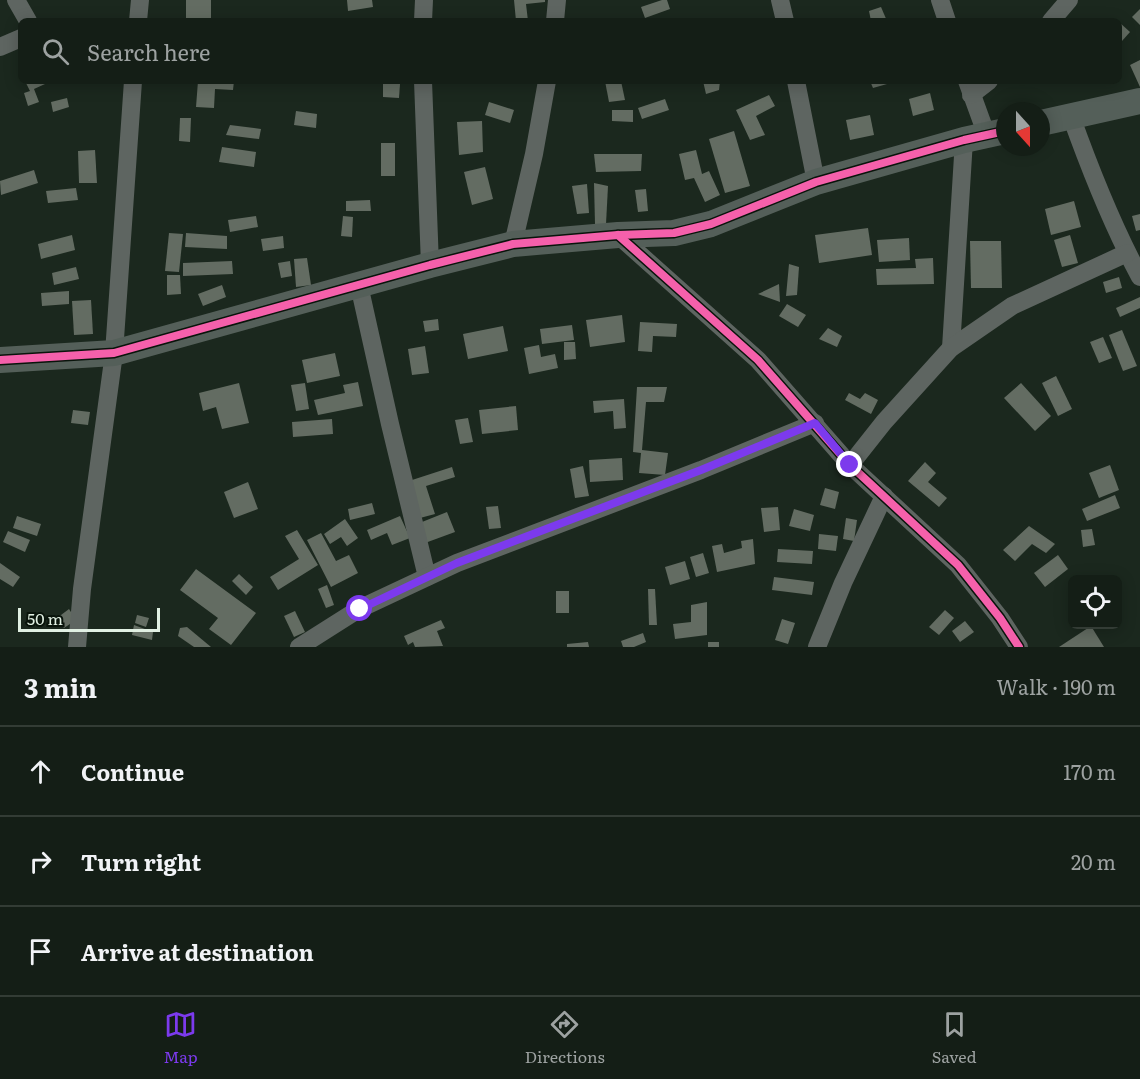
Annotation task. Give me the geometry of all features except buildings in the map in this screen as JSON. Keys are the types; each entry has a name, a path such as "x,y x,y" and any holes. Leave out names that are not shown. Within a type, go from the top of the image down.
{"street":[{"path":"16,0 26,18"},
{"path":"138,18 140,0"},
{"path":"423,18 424,0"},
{"path":"555,18 557,0"},
{"path":"780,0 783,18"},
{"path":"940,0 946,18"},
{"path":"1053,18 1069,0"},
{"path":"0,47 18,39"},
{"path":"77,647 82,589 114,353 133,84"},
{"path":"423,84 430,265"},
{"path":"513,244 534,154 546,84"},
{"path":"797,84 816,182"},
{"path":"951,348 985,136 969,88"},
{"path":"1050,121 1140,101"},
{"path":"1071,116 1090,170 1140,277"},
{"path":"0,360 114,353 513,244 618,235 674,233 711,224 816,182 985,136"},
{"path":"618,235 758,360 850,465 958,565 1000,618 1019,647"},
{"path":"850,465 884,422 951,348 1012,306 1127,253"},
{"path":"359,285 427,577"},
{"path":"299,647 360,609 457,563 701,470 815,423"},
{"path":"817,647 843,583 884,496"}],"cycle path":[{"path":"0,360 114,353 513,244 618,235 674,233 711,224 816,182 996,133"},
{"path":"618,235 758,360 850,465 958,565 1000,618 1019,647"}],"route":[{"path":"360,609 457,563 701,470 815,423 850,465"}]}
